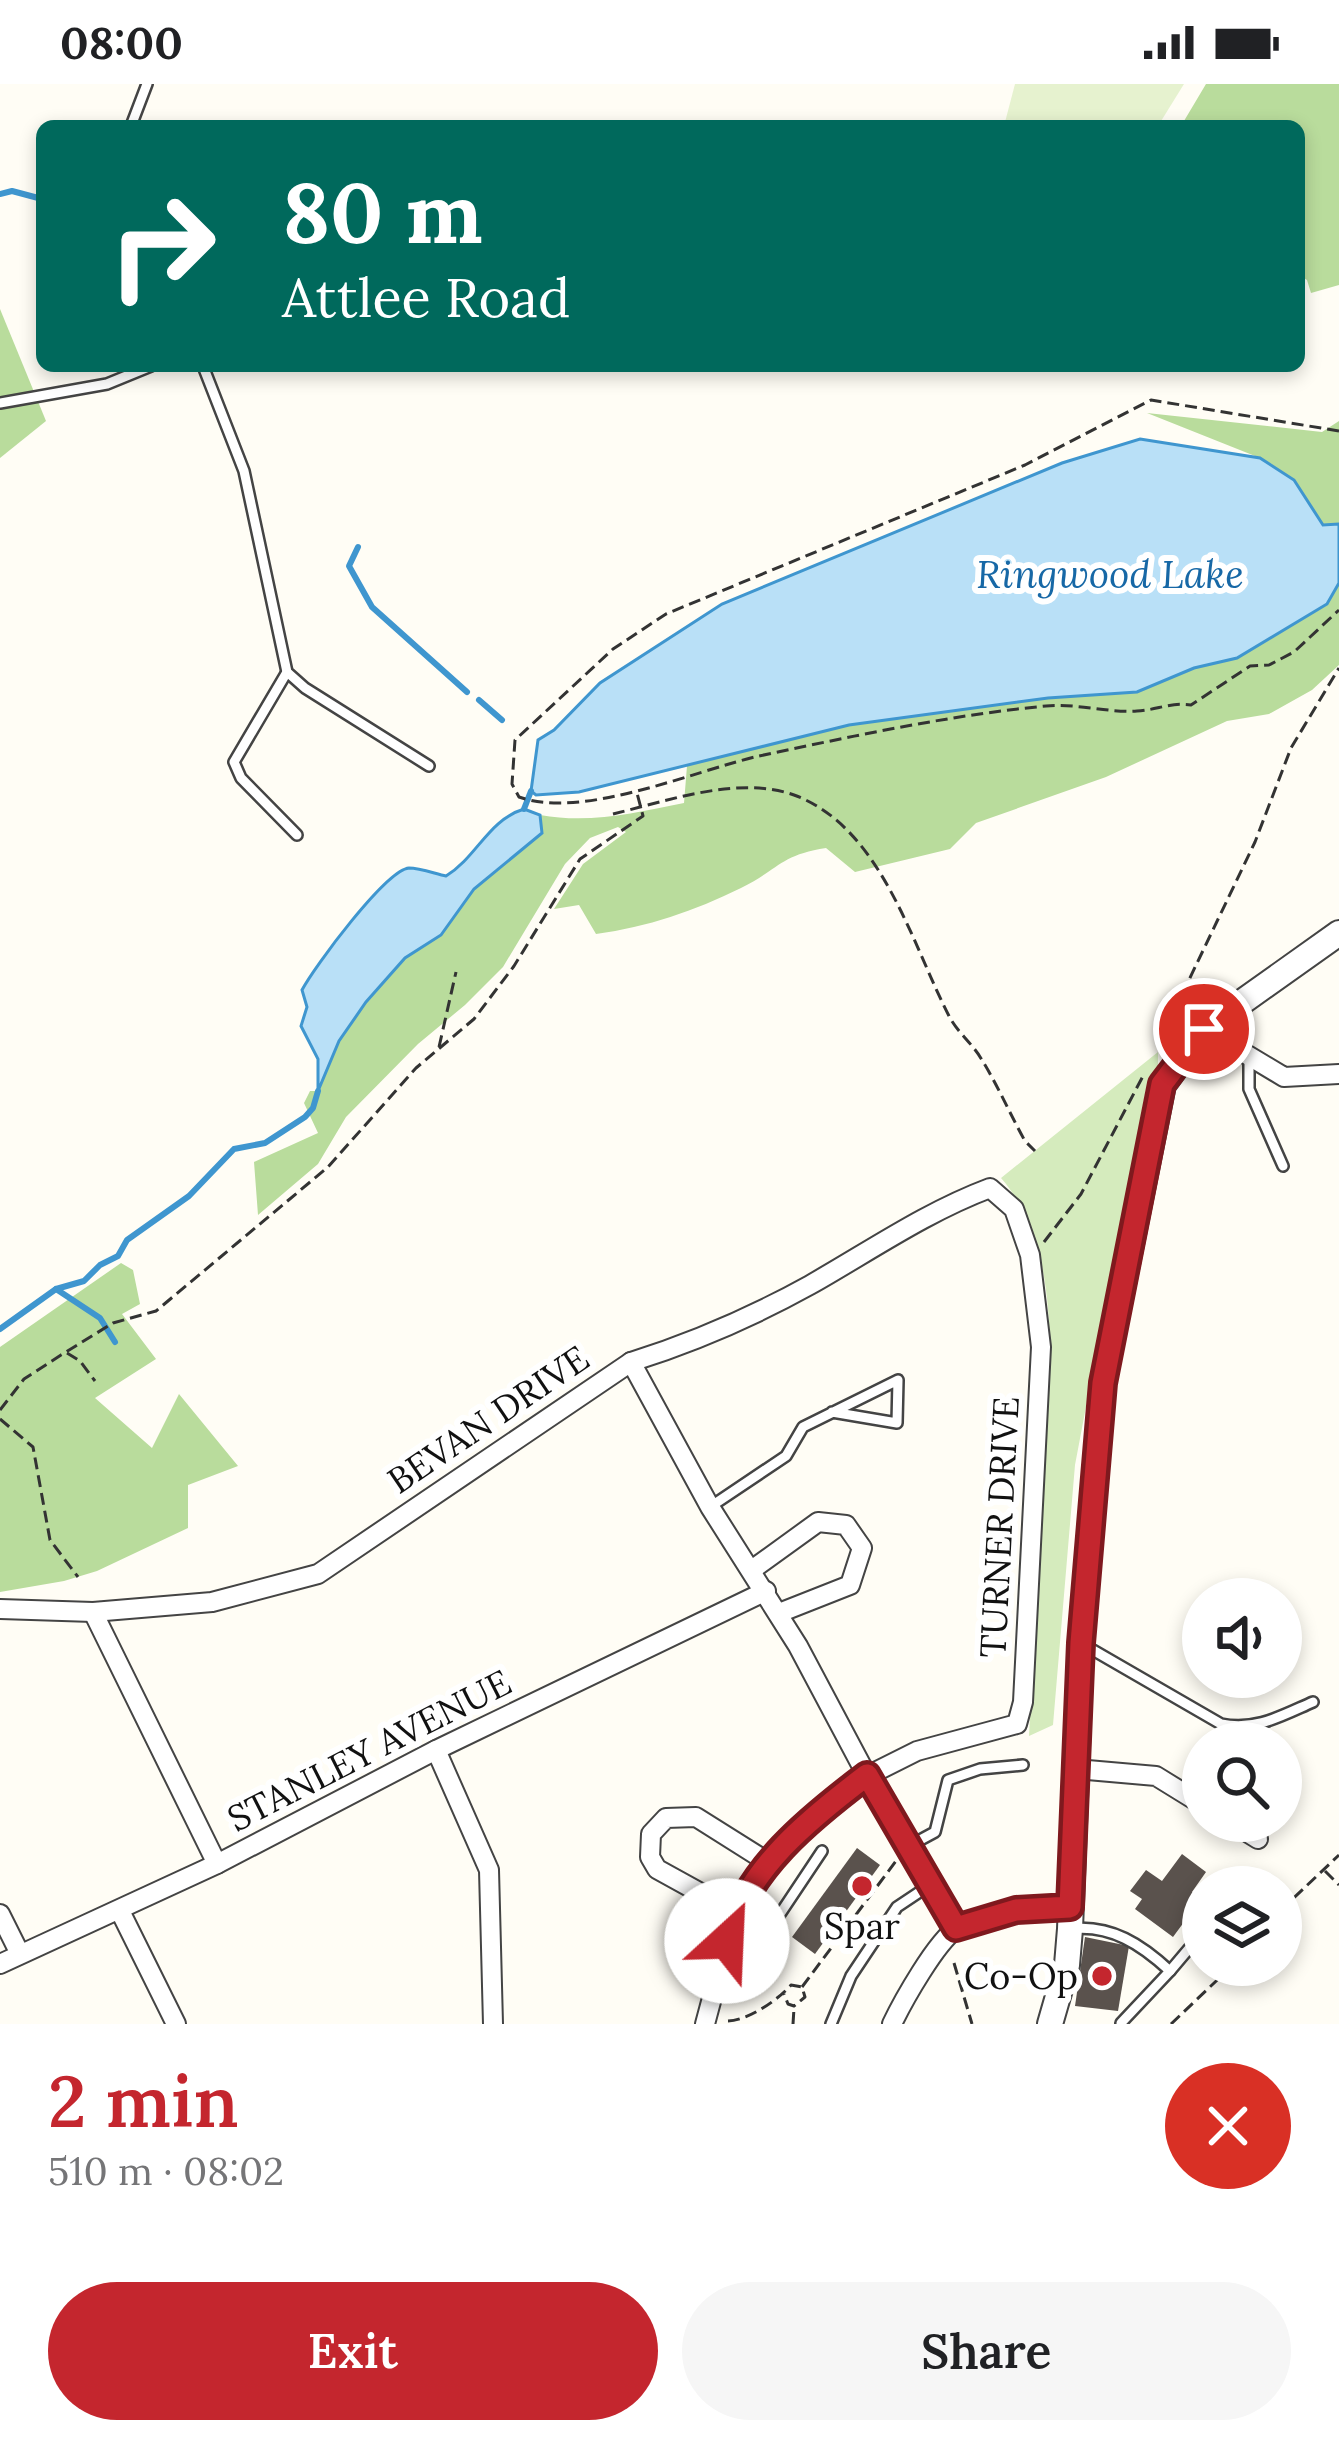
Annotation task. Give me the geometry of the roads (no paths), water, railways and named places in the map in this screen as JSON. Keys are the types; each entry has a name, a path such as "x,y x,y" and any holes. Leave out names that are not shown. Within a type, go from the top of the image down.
{"street":[{"path":"1050,2024 1067,1965 1081,1643 1103,1383 1162,1084 1204,1029 1339,933"},
{"path":"1204,1029 1285,1077 1339,1073"},
{"name":"TURNER DRIVE","path":"867,1775 916,1750 1017,1724 1023,1702 1042,1347 1030,1255 1014,1210 990,1188"},
{"name":"BEVAN DRIVE","path":"0,1610 93,1612 212,1602 318,1574 631,1362 667,1351 805,1288 950,1203 990,1188"},
{"path":"631,1362 710,1507 766,1591 932,1884 952,1935"},
{"path":"753,1569 818,1522 846,1526 862,1548 850,1585 778,1613"},
{"name":"STANLEY AVENUE","path":"0,1964 217,1864 436,1750 766,1591"},
{"path":"93,1612 217,1864"},
{"path":"436,1750 489,1870 493,2024"},
{"path":"1076,1769 1156,1776 1182,1792"},
{"path":"705,2023 735,1912 769,1863 816,1813 867,1775"},
{"path":"735,1912 657,1869 650,1857 651,1834 666,1818 696,1817 769,1863"},
{"path":"892,2024 907,1992 952,1935 1016,1910 1070,1918"},
{"path":"119,1911 176,2024"},
{"path":"0,1914 20,1954"}],"lane":[{"path":"133,120 147,84"},
{"path":"0,404 107,383 135,372"},
{"path":"205,372 244,471 287,672 429,766"},
{"path":"287,672 234,761 241,778 297,835"},
{"path":"1249,1056 1249,1089 1283,1166"},
{"path":"710,1507 787,1456 803,1427 832,1412 898,1380 897,1423 832,1412"},
{"path":"1081,1643 1221,1724 1241,1728 1262,1724 1313,1702"},
{"path":"909,1846 935,1832 948,1780 980,1769 1023,1765"},
{"path":"719,1970 756,1950 822,1851"},
{"path":"831,2024 851,1976 897,1907 932,1884"},
{"path":"1070,1918 1136,1943 1170,1971"},
{"path":"1121,2023 1182,1957"}],"water":[{"name":"Ringwood Lake","path":"1140,439 1260,458 1294,480 1323,525 1339,524 1339,583 1327,604 1237,658 1194,668 1137,692 1048,698 849,725 579,792 536,795 531,791 538,740 600,683 722,604 1062,463"},
{"path":"524,809 540,815 542,833 474,889 441,935 405,958 366,1002 339,1041 318,1091 318,1059 301,1026 307,1007 302,990 321,962 368,901 398,873 413,868 446,876 501,821"}],"waterway":[{"path":"0,194 12,191 36,197"},
{"path":"358,547 349,566 372,607 467,692"},
{"path":"479,700 502,720"},
{"path":"524,809 531,791"},
{"path":"0,1329 56,1289 84,1281 118,1256 127,1240 189,1196 234,1149 265,1143 305,1117 318,1091"},
{"path":"56,1289 100,1318 115,1342"}],"place":[{"name":"Spar","path":"862,1886"},
{"name":"Co-Op","path":"1102,1976"}]}
